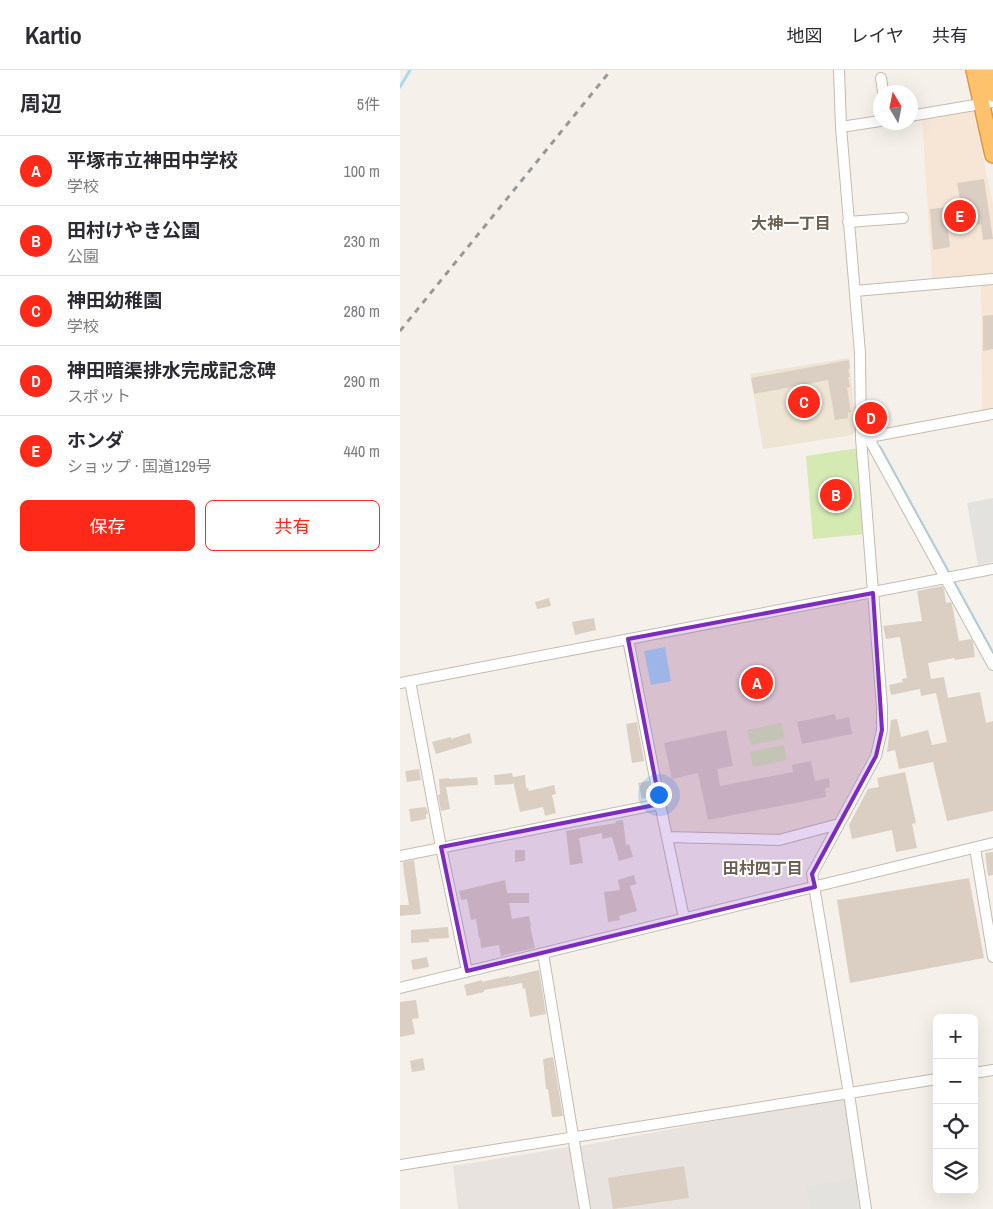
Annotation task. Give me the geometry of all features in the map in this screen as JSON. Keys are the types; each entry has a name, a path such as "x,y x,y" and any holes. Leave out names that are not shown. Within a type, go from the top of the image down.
{"highway":[{"path":"974,70 987,103 993,155"},
{"path":"988,70 993,94"}],"street":[{"path":"839,70 840,127 860,353 882,730 876,756 812,874 866,1209"},
{"path":"881,78 882,85"},
{"path":"918,115 987,103"},
{"path":"840,127 873,122"},
{"path":"848,222 904,218"},
{"path":"854,291 993,279"},
{"path":"865,438 993,414"},
{"path":"865,438 946,579 993,666"},
{"path":"467,971 405,682 993,570"},
{"path":"628,639 684,918"},
{"path":"400,856 660,804"},
{"path":"668,837 779,840 839,824"},
{"path":"400,988 993,843"},
{"path":"975,848 993,957"},
{"path":"543,953 585,1209"},
{"path":"978,1072 993,1070"},
{"path":"400,1165 933,1080"}],"highlighted area":[{"path":"873,593 882,730 876,756 812,874 815,887 467,971 441,847 660,804 628,639"}],"shaded area":[{"path":"973,111 993,204 993,274 932,278 922,119"},
{"path":"993,285 993,409 982,412 981,286"},
{"path":"849,358 856,430 853,435 763,449 750,374"},
{"path":"993,498 993,562 978,565 967,503"},
{"path":"865,599 868,601 877,721 876,735 873,748 833,822 790,834 767,836 672,834 668,829 633,646 636,642"},
{"path":"844,1097 862,1209 591,1209 580,1146"},
{"path":"569,1147 579,1209 458,1209 453,1166"},
{"path":"856,1178 861,1209 810,1209 806,1186"}],"green space":[{"path":"859,448 867,534 813,539 806,456"},
{"path":"781,723 785,738 751,745 747,730"},
{"path":"784,745 787,760 753,767 750,752"}],"water":[{"path":"665,647 671,681 651,685 644,651"}],"building":[{"path":"984,179 993,239 983,240 981,224 948,229 950,247 933,250 930,209 961,206 957,183"},
{"path":"993,315 993,349 983,351 983,316"},
{"path":"849,360 850,369 848,369 850,377 848,377 850,387 847,388 851,412 848,413 848,418 835,420 828,380 754,394 751,378"},
{"path":"942,586 946,603 951,602 952,604 959,641 971,639 975,657 955,660 954,658 928,663 931,679 944,677 948,698 980,692 986,723 993,721 993,811 947,821 933,762 899,769 895,750 887,752 891,720 897,719 901,737 928,730 932,745 947,742 936,693 921,696 920,689 891,695 889,685 903,682 902,679 907,678 900,637 886,639 883,626 922,621 917,591"},
{"path":"549,598 551,606 537,609 535,602"},
{"path":"594,618 596,630 575,635 572,622"},
{"path":"835,714 836,720 849,717 852,734 802,744 797,722"},
{"path":"637,722 644,761 632,763 626,724"},
{"path":"726,730 733,766 717,769 720,786 793,772 792,765 811,761 815,781 829,778 830,787 825,788 826,797 708,820 698,773 672,779 664,743"},
{"path":"470,733 472,743 436,754 432,742"},
{"path":"419,769 421,780 407,782 405,771"},
{"path":"905,772 916,823 912,824 917,848 896,852 892,830 852,839 849,825 868,789 879,787 877,778"},
{"path":"512,773 513,777 525,775 526,788 529,791 554,785 556,794 552,795 556,813 545,816 543,807 520,812 513,781 513,784 495,785 494,775"},
{"path":"477,777 478,785 446,787 450,809 441,811 438,795 440,794 439,779"},
{"path":"649,781 652,796 642,799 638,783"},
{"path":"426,807 428,814 426,814 426,819 411,822 409,809"},
{"path":"623,820 626,845 629,844 633,857 619,861 612,837 602,839 602,833 579,838 583,863 570,865 566,831 616,823 615,821"},
{"path":"515,850 525,850 525,861 515,862"},
{"path":"993,852 993,875 988,876 985,853"},
{"path":"414,860 421,914 400,916 400,905 409,905 403,862"},
{"path":"634,875 636,884 630,886 637,911 619,916 620,920 608,922 604,892 620,890 618,880"},
{"path":"969,878 984,958 850,983 837,900"},
{"path":"505,880 507,893 529,893 529,903 509,903 512,919 529,916 535,948 501,956 499,945 481,948 476,919 471,920 467,899 461,900 459,891"},
{"path":"448,927 449,938 429,939 429,942 411,943 411,930"},
{"path":"427,957 429,967 413,970 411,960"},
{"path":"539,970 546,1014 530,1017 525,988 523,989 522,983 484,990 484,992 467,996 464,985"},
{"path":"416,1000 419,1018 412,1019 415,1034 400,1037 400,1002"},
{"path":"553,1057 563,1116 552,1117 548,1089 546,1089 543,1059"},
{"path":"423,1058 425,1070 412,1072 410,1061"},
{"path":"684,1166 689,1198 613,1209 608,1178"}],"waterway":[{"path":"400,87 410,70"},
{"path":"880,447 993,653"}],"railway":[{"path":"400,331 611,70"}],"place":[{"name":"ホンダ","path":"960,216"},
{"name":"神田幼稚園","path":"804,402"},
{"name":"神田暗渠排水完成記念碑","path":"871,418"},
{"name":"田村けやき公園","path":"836,495"},
{"name":"平塚市立神田中学校","path":"757,683"}],"district":[{"name":"大神一丁目","path":"791,223"},
{"name":"田村四丁目","path":"763,868"}]}
